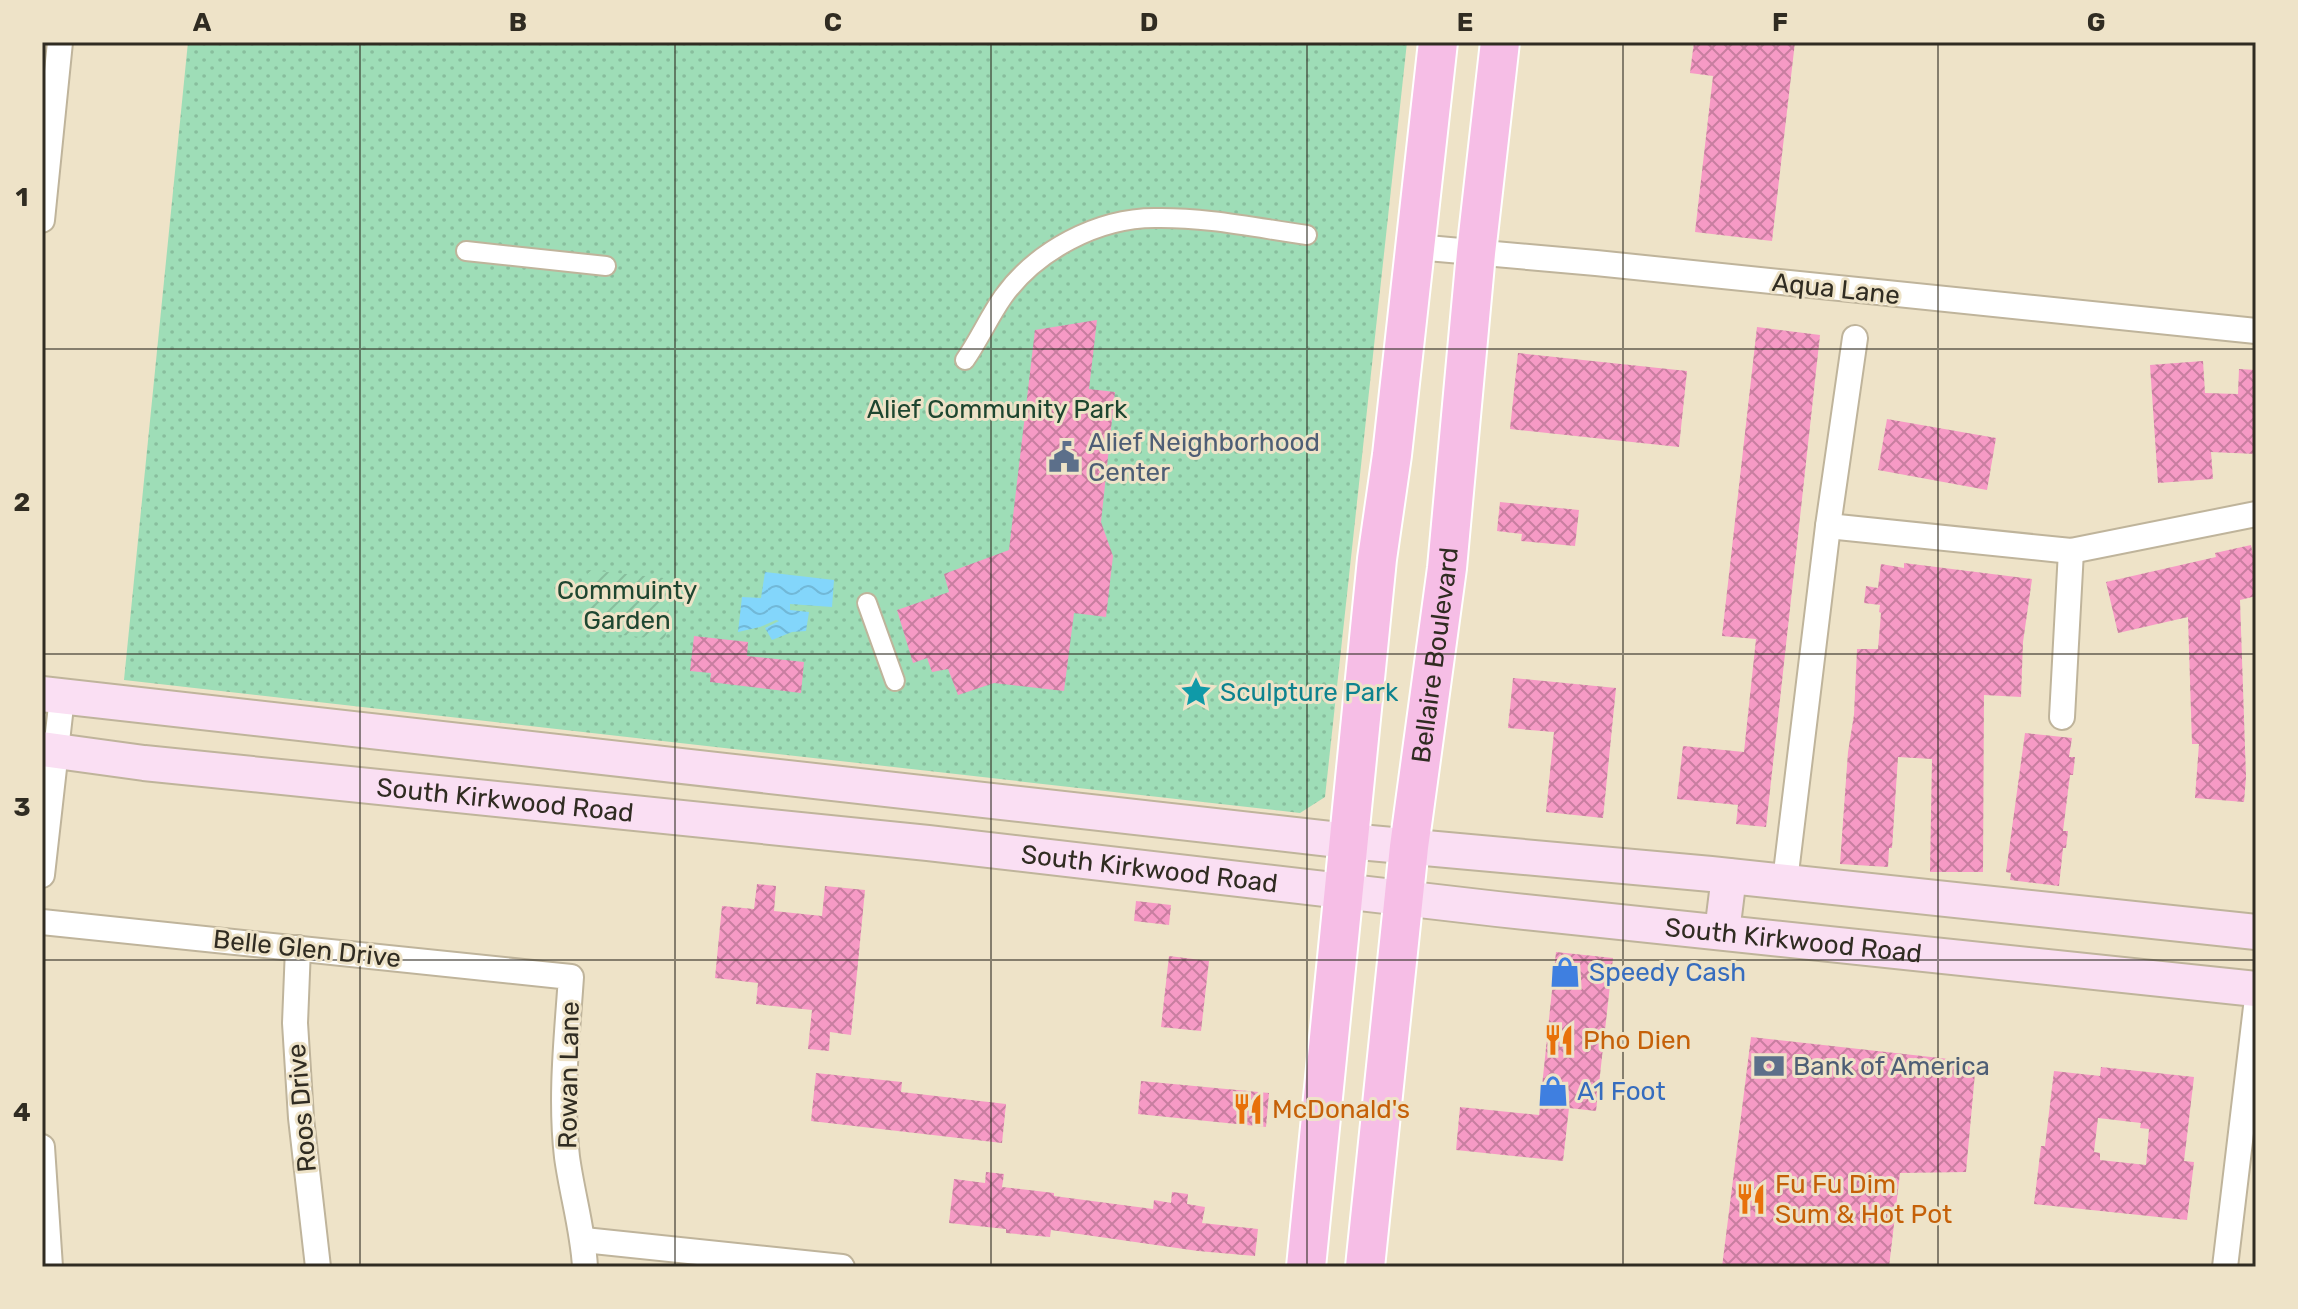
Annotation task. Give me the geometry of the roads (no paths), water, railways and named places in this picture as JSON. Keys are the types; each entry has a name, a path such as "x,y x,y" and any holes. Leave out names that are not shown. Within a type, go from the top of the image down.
{"main road":[{"path":"1306,1267 1377,559 1438,42"},
{"name":"Bellaire Boulevard","path":"1365,1267 1403,897 1447,568 1476,253 1500,42"},
{"name":"South Kirkwood Road","path":"52,696 1348,841 1785,881 2256,932"},
{"name":"South Kirkwood Road","path":"49,749 144,763 928,843 2256,989"},
{"path":"633,813 640,762"},
{"path":"928,843 934,794"},
{"path":"1722,932 1729,876"}],"street":[{"path":"42,220 47,118 60,42"},
{"path":"965,360 1003,296 1040,257 1075,238 1124,221 1154,218 1307,235"},
{"name":"Aqua Lane","path":"1416,247 1622,265 1847,291 2256,331"},
{"path":"466,251 606,266"},
{"path":"1785,881 1828,526 1855,338"},
{"path":"1828,526 2071,551 2256,514"},
{"path":"2062,717 2071,551"},
{"path":"867,603 895,681"},
{"path":"42,875 52,696"},
{"name":"Belle Glen Drive","path":"42,922 571,977"},
{"name":"Roos Drive","path":"298,948 295,1023 301,1118 318,1267"},
{"name":"Rowan Lane","path":"571,977 565,1054 567,1155 584,1240 585,1267"},
{"path":"2225,1267 2256,1007"},
{"path":"42,1147 50,1267"},
{"path":"584,1240 842,1267"}],"water":[{"path":"765,572 834,580 832,607 790,604 790,610 809,612 806,631 792,632 772,640 765,628 779,621 776,620 738,632 742,597 761,598"}],"place":[{"name":"Alief Neighborhood Center","path":"1064,457"},
{"name":"Sculpture Park","path":"1196,692"},
{"name":"Speedy Cash","path":"1565,972"},
{"name":"Pho Dien","path":"1559,1040"},
{"name":"Bank of America","path":"1769,1066"},
{"name":"A1 Foot","path":"1553,1091"},
{"name":"McDonald's","path":"1248,1109"},
{"name":"Fu Fu Dim Sum & Hot Pot","path":"1751,1199"}],"park label":[{"name":"Alief Community Park","path":"997,409"},
{"name":"Commuinty Garden","path":"627,605"}]}
